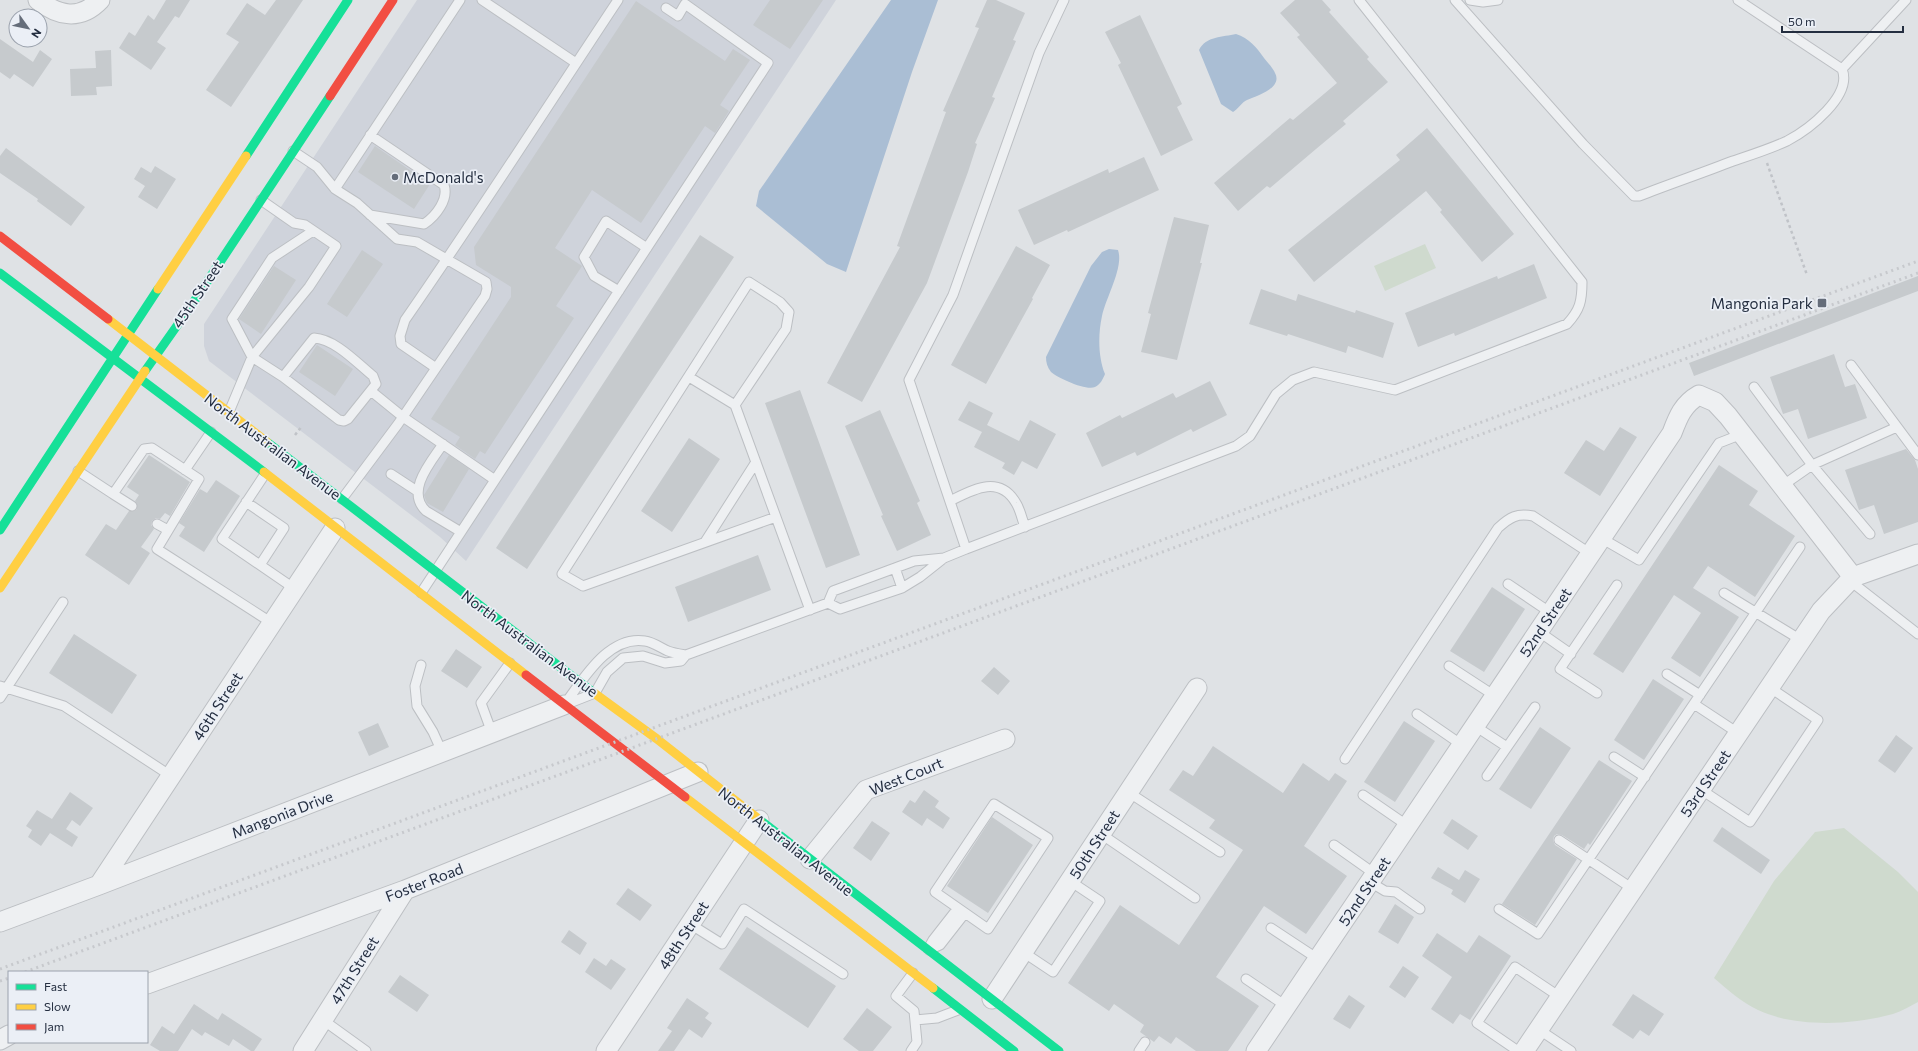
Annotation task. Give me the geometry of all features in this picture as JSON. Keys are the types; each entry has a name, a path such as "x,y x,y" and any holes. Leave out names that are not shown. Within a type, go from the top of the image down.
{"main road":[{"path":"0,530 348,0"},
{"name":"45th Street","path":"0,588 140,378 192,303 393,0"},
{"name":"North Australian Avenue","path":"0,236 581,683 657,739 810,859 924,957 992,999 1059,1051"},
{"name":"North Australian Avenue","path":"0,273 114,357 1014,1051"},
{"path":"913,974 924,957"}],"street":[{"path":"38,0 49,8 60,13 72,14 84,11 97,3"},
{"name":"52nd Street","path":"1256,1051 1672,433 1679,414 1689,400 1699,395 1715,402 1782,486 1851,579"},
{"name":"46th Street","path":"99,885 335,528"},
{"name":"53rd Street","path":"1524,1051 1821,611 1851,579 1918,554"},
{"name":"50th Street","path":"992,999 1197,688"},
{"name":"Mangonia Drive","path":"0,922 564,705"},
{"name":"West Court","path":"810,859 866,790 1005,739"},
{"name":"Foster Road","path":"148,984 405,890 698,772"},
{"name":"48th Street","path":"606,1051 759,820"},
{"name":"47th Street","path":"304,1051 405,890"}],"lane":[{"path":"335,188 460,0"},
{"path":"482,0 576,63"},
{"path":"436,368 401,344 400,336 405,320 448,259 618,0"},
{"path":"966,549 909,380 953,295 1039,53 1064,0"},
{"path":"564,705 587,674 611,649 629,641 646,641 669,652 686,655 828,603 840,609 902,588 920,577 944,558 1236,446 1250,436 1276,394 1293,380 1314,372 1395,390 1567,324 1577,313 1582,297 1582,282 1359,0"},
{"path":"1455,0 1583,144 1634,196 1639,196 1788,140 1815,123 1832,105 1842,90 1845,76 1842,69 1738,0"},
{"path":"1470,0 1483,2 1498,0"},
{"path":"1842,69 1906,0"},
{"path":"421,594 768,63 686,4 678,16 666,8"},
{"path":"370,135 444,185 446,192 430,220 424,224 370,214"},
{"path":"293,151 317,168 335,188 357,203 396,239 417,242 448,259 486,282 487,289 485,296 403,417 342,499"},
{"path":"228,412 252,357 309,287 336,246 305,226 294,223 260,200"},
{"path":"619,291 594,276 584,257 606,221 647,248"},
{"path":"283,377 314,338 323,338 331,342 373,376 376,384 348,419 344,421 339,420 283,377 252,357 232,319 272,258 313,231"},
{"path":"735,405 786,329 789,312 780,302 749,282 562,574 583,586 776,517"},
{"path":"1851,365 1918,455"},
{"path":"689,377 735,405 810,610"},
{"path":"1754,387 1812,465 1870,534"},
{"path":"371,390 403,417 496,480"},
{"path":"1782,486 1812,465 1897,427"},
{"path":"185,470 211,432"},
{"path":"1601,538 1639,560 1719,443 1742,434"},
{"path":"443,444 420,482 417,491 422,507 461,532"},
{"path":"113,494 144,449 152,448 199,480 157,549 272,623"},
{"path":"705,542 756,462"},
{"path":"78,471 132,506"},
{"path":"265,474 222,539 295,589"},
{"path":"391,474 417,491"},
{"path":"950,502 972,490 988,486 1004,490 1016,503 1025,527"},
{"path":"246,502 284,528 260,565"},
{"path":"1345,759 1498,528 1509,518 1522,514 1533,516 1591,554"},
{"path":"157,524 168,530"},
{"path":"1499,908 1538,934 1800,547"},
{"path":"828,603 832,591 914,561 944,558"},
{"path":"895,568 902,588"},
{"path":"1851,579 1918,634"},
{"path":"1508,584 1551,613"},
{"path":"1597,693 1560,669 1617,585"},
{"path":"1724,593 1801,640"},
{"path":"0,698 3,687 63,602"},
{"path":"1538,631 1570,654"},
{"path":"564,705 595,693 607,672 623,658 643,656 665,663 681,661 686,655"},
{"path":"492,733 481,703 510,662"},
{"path":"421,665 415,686 418,706 433,732 442,752"},
{"path":"1449,666 1495,696"},
{"path":"1667,674 1700,695"},
{"path":"3,687 64,706 171,776"},
{"path":"1700,789 1750,822 1818,720 1769,687"},
{"path":"1694,704 1738,733"},
{"path":"1488,776 1535,707"},
{"path":"1417,714 1462,744"},
{"path":"1475,726 1508,747"},
{"path":"1614,757 1645,777"},
{"path":"1128,792 1220,852"},
{"path":"1363,795 1408,826"},
{"path":"994,804 1048,838 988,929 961,911 935,892 994,804"},
{"path":"1101,834 1195,898"},
{"path":"1559,840 1633,889"},
{"path":"1334,845 1373,878 1385,891 1396,892 1420,909"},
{"path":"1023,952 1053,972 1100,901 1070,881"},
{"path":"690,924 722,944 744,909 843,974"},
{"path":"924,957 934,940 961,911"},
{"path":"1271,928 1318,959"},
{"path":"1518,1051 1477,1023 1515,967 1560,997"},
{"path":"911,1051 917,1042 914,1011 896,996 913,974"},
{"path":"1246,978 1286,1006"},
{"path":"915,1020 937,1018 959,1009"},
{"path":"323,1020 366,1051"},
{"path":"1538,1029 1571,1051"},
{"path":"1139,1051 1145,1042"}],"path":[{"path":"1772,177 1807,275"},
{"path":"295,435 302,426"}],"shaded area":[{"path":"417,0 836,0 466,561 440,537 209,361 204,346 204,324"},
{"path":"1425,244 1436,268 1385,291 1374,266"},
{"path":"1844,828 1898,872 1918,892 1918,1002 1893,1014 1878,1018 1861,1021 1825,1023 1790,1020 1773,1016 1758,1010 1740,1000 1714,978 1774,881 1815,832"}],"water":[{"path":"891,0 938,0 912,72 846,272 827,264 756,206 759,191"},
{"path":"1236,34 1245,38 1255,47 1273,69 1277,78 1275,83 1268,91 1245,101 1233,112 1221,104 1199,50 1202,45 1210,40"},
{"path":"1109,249 1118,250 1119,265 1104,308 1100,330 1099,345 1105,374 1101,382 1095,387 1091,388 1079,386 1051,372 1047,364 1046,357 1091,266 1102,252"}],"building":[{"path":"166,0 190,0 179,18 175,16 157,42 166,48 151,70 119,48 129,32 135,36 148,15 154,20"},
{"path":"276,0 303,0 231,107 206,90 239,42 226,34 247,3 265,15"},
{"path":"770,0 823,0 790,49 753,25"},
{"path":"987,0 996,0 1025,13 1013,40 1016,41 992,97 995,98 975,143 977,144 968,172 927,283 862,402 827,383 900,247 897,246 946,112 943,111 979,28 975,27"},
{"path":"1295,0 1322,0 1331,10 1329,12 1369,57 1367,59 1388,82 1343,121 1346,124 1270,188 1267,186 1238,211 1214,183 1290,118 1293,120 1337,83 1297,37 1300,35 1280,13"},
{"path":"636,1 725,61 733,49 750,60 720,105 729,111 715,133 705,126 641,223 592,190 555,248 582,266 556,306 574,318 485,454 480,451 475,459 455,445 460,437 431,419 511,297 511,287 476,265 474,247"},
{"path":"1140,15 1182,104 1177,107 1193,140 1161,156 1118,65 1121,63 1105,32"},
{"path":"0,39 8,45 8,48 13,48 33,62 40,50 52,59 33,87 14,74 10,79 0,72"},
{"path":"111,50 112,86 96,87 97,95 71,96 70,69 96,68 95,51"},
{"path":"1427,128 1514,234 1482,262 1440,212 1442,210 1426,191 1314,282 1288,250 1400,160 1396,155"},
{"path":"375,146 430,184 414,209 358,172"},
{"path":"6,148 85,207 71,226 37,201 38,199 0,173 0,156"},
{"path":"1144,157 1159,190 1068,232 1067,230 1034,245 1018,210 1108,169 1109,173"},
{"path":"155,166 176,179 157,209 138,197 145,186 134,179 141,167 151,173"},
{"path":"1174,217 1209,225 1200,263 1202,263 1177,360 1141,352 1151,314 1148,313"},
{"path":"700,235 734,257 527,569 496,548"},
{"path":"1016,246 1050,265 986,384 951,365"},
{"path":"362,250 383,264 347,317 327,304"},
{"path":"1534,264 1547,298 1455,336 1454,333 1418,347 1405,313 1497,276 1498,279"},
{"path":"274,266 296,280 261,334 239,319"},
{"path":"1918,276 1918,291 1694,376 1689,363"},
{"path":"1261,289 1296,301 1298,294 1355,313 1356,310 1394,323 1383,358 1348,346 1346,353 1288,334 1287,336 1249,324"},
{"path":"317,345 353,369 335,396 299,372"},
{"path":"1834,354 1845,387 1855,384 1867,418 1808,439 1798,409 1783,414 1770,377"},
{"path":"1210,381 1227,415 1193,432 1191,429 1137,456 1135,452 1102,467 1086,433 1120,415 1122,418 1173,393 1176,398"},
{"path":"800,390 860,555 826,568 765,403"},
{"path":"969,401 993,413 987,425 1019,441 1030,420 1056,434 1037,469 1022,461 1014,475 1002,468 1005,463 974,447 982,432 958,420"},
{"path":"880,410 920,501 917,503 931,535 897,551 881,516 883,515 845,426"},
{"path":"1620,427 1637,437 1600,496 1564,473 1586,440 1604,451"},
{"path":"689,438 720,459 672,532 641,511"},
{"path":"1906,449 1915,460 1918,469 1918,522 1884,534 1874,505 1859,510 1845,470"},
{"path":"149,455 190,482 170,516 165,513 160,519 156,518 152,521 151,525 154,529 141,547 150,553 129,585 85,555 106,524 116,530 129,511 134,511 137,509 137,504 135,501 139,495 127,487"},
{"path":"449,455 469,469 443,512 427,503 424,495"},
{"path":"1719,465 1758,491 1749,505 1795,536 1755,597 1708,566 1693,588 1739,617 1700,677 1671,658 1701,613 1674,595 1623,673 1593,654"},
{"path":"216,480 240,496 204,552 179,536 185,527 179,523 200,489 207,493"},
{"path":"758,555 771,590 688,622 675,587"},
{"path":"1492,587 1525,609 1484,672 1450,651"},
{"path":"74,634 137,675 112,714 49,673"},
{"path":"456,649 482,667 467,688 441,671"},
{"path":"994,667 1010,681 998,695 981,681"},
{"path":"1653,679 1684,699 1644,760 1614,740"},
{"path":"1404,721 1435,741 1395,802 1364,782"},
{"path":"378,723 389,747 369,756 358,732"},
{"path":"1540,727 1571,748 1531,809 1499,789"},
{"path":"1896,735 1913,748 1895,773 1878,761"},
{"path":"1213,746 1283,793 1303,763 1329,781 1335,773 1347,781 1304,846 1347,876 1306,934 1264,906 1216,977 1259,1006 1228,1051 1196,1051 1176,1037 1171,1044 1159,1036 1154,1042 1140,1032 1144,1025 1114,1004 1109,1011 1068,983 1120,905 1179,945 1243,850 1209,828 1215,820 1169,790 1183,770 1193,776"},
{"path":"1599,760 1632,781 1590,845 1588,843 1584,849 1562,835 1557,834 1554,836 1553,840 1555,845 1577,859 1535,925 1502,904"},
{"path":"924,790 939,801 935,807 950,818 943,829 927,818 922,826 902,812 910,800 915,803"},
{"path":"70,792 93,808 80,826 72,820 66,829 78,837 72,847 50,833 41,846 28,837 32,830 26,826 37,810 52,819"},
{"path":"992,817 1033,845 988,913 947,886"},
{"path":"1452,819 1478,836 1468,850 1443,833"},
{"path":"872,821 890,833 871,861 853,848"},
{"path":"1722,827 1770,860 1761,874 1713,841"},
{"path":"1438,867 1459,880 1465,870 1480,879 1465,903 1451,894 1453,890 1431,878"},
{"path":"628,888 652,905 640,921 616,904"},
{"path":"1395,904 1414,917 1398,944 1378,932"},
{"path":"747,927 836,986 808,1028 719,969"},
{"path":"569,930 587,943 580,955 561,942"},
{"path":"1437,933 1467,953 1479,935 1511,956 1470,1020 1460,1014 1453,1024 1431,1009 1452,977 1422,956"},
{"path":"594,958 606,966 611,959 626,969 611,990 585,972"},
{"path":"1403,966 1419,977 1405,998 1389,987"},
{"path":"400,975 429,995 417,1012 388,992"},
{"path":"1633,994 1664,1014 1649,1036 1640,1030 1633,1039 1612,1025"},
{"path":"1349,995 1365,1006 1350,1029 1333,1019"},
{"path":"687,998 709,1013 705,1018 712,1023 702,1038 689,1029 674,1051 658,1051 672,1031 667,1028"},
{"path":"194,1004 218,1020 222,1013 262,1039 254,1051 251,1051 233,1039 229,1046 205,1032 202,1036 192,1029 178,1051 160,1051 150,1045 162,1026 174,1034"},
{"path":"867,1008 892,1027 873,1051 859,1051 843,1039"}],"railway":[{"path":"0,969 1918,261"},
{"path":"28,971 1918,273"},
{"path":"0,981 8,978"}],"traffic: fast":[{"path":"246,156 348,0"},
{"path":"145,371 193,303 330,96"},
{"path":"0,273 264,472"},
{"path":"0,530 158,289"},
{"path":"267,442 594,693"},
{"path":"760,820 1059,1051"},
{"path":"933,988 1014,1051"}],"traffic: slow":[{"path":"158,289 246,156"},
{"path":"108,319 267,442"},
{"path":"0,588 145,371"},
{"path":"264,472 526,675"},
{"path":"594,693 657,739 760,820"},
{"path":"685,797 933,988"}],"traffic: jam":[{"path":"330,96 393,0"},
{"path":"0,236 108,319"},
{"path":"526,675 685,797"}],"place":[{"name":"McDonald's","path":"395,177"},
{"name":"Mangonia Park","path":"1822,303"}]}
